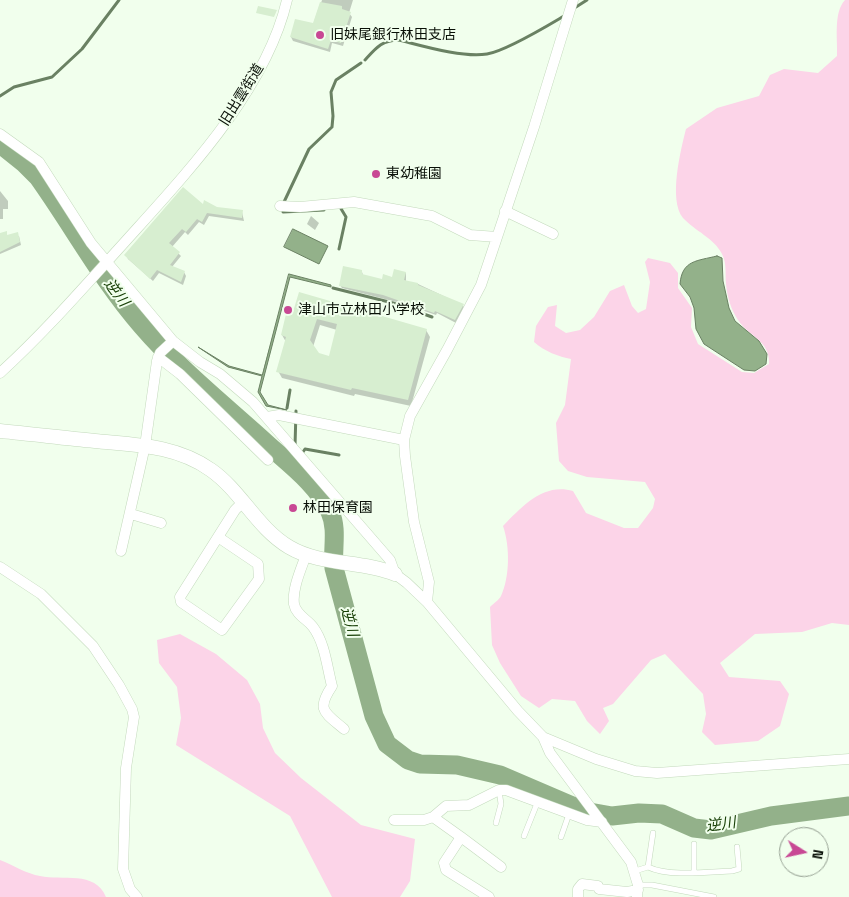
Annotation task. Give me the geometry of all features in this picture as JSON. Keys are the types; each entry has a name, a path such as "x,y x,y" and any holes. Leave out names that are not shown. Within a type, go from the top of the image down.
{"street":[{"name":"旧出雲街道","path":"0,373 41,336 180,182 232,113 258,71 276,36 287,0"},
{"path":"427,602 429,582 414,522 404,440 413,408 475,299 537,119 573,0"},
{"path":"0,134 39,162 91,243 180,374 268,460"},
{"path":"280,206 354,202 432,216 470,235 497,237"},
{"path":"505,211 553,234"},
{"path":"164,349 236,387 267,417 390,560 395,574"},
{"path":"121,551 131,514 164,349"},
{"path":"267,417 279,415 404,440"},
{"path":"0,431 166,449 197,461 212,471 244,501 275,536 313,556 341,563 375,568 395,574 407,582 427,602 542,737 550,753 591,806 635,871 638,891 613,891 599,889 598,886 582,884 578,889 578,897"},
{"path":"218,537 258,564 259,579 222,630 181,602 180,597 218,537 244,501"},
{"path":"131,514 162,523"},
{"path":"313,556 294,598 294,606 312,626 323,650 332,686 324,698 324,712 344,729"},
{"path":"0,567 40,594 93,646 132,709 134,718 126,768 123,869 130,889 137,897"},
{"path":"542,737 596,759 635,770 657,773 849,759"},
{"path":"394,820 424,820 433,817 446,806 469,805 499,790 506,790 587,820 601,820"},
{"path":"433,817 501,867"},
{"path":"461,837 444,863 446,870 489,897"}],"lane":[{"path":"496,823 501,804 499,790"},
{"path":"524,836 538,801"},
{"path":"561,837 569,814"},
{"path":"648,867 652,833"},
{"path":"694,844 694,872"},
{"path":"635,871 648,867 655,871 738,870 736,847"},
{"path":"638,891 652,885 714,897"}],"shaded area":[{"path":"845,0 849,0 849,625 832,623 802,632 755,634 720,663 729,677 780,681 789,694 780,726 758,741 715,745 702,732 706,714 703,694 665,654 651,660 613,704 603,708 609,721 600,734 587,721 575,701 552,699 539,708 521,696 500,663 492,645 490,607 501,596 506,580 508,561 507,543 503,526 518,511 543,493 562,489 573,491 586,513 624,528 638,528 653,508 655,499 645,482 587,477 568,471 559,461 556,423 565,405 571,359 552,353 534,342 536,326 548,307 557,305 555,326 566,333 580,330 594,317 610,291 624,285 632,306 638,313 646,309 650,282 645,262 648,258 670,263 678,273 678,288 692,308 691,327 698,344 742,372 754,373 769,364 763,344 743,326 731,307 727,293 724,258 719,248 688,223 679,210 676,199 676,187 681,149 686,129 717,108 759,96 770,75 784,69 818,73 837,56 837,19 841,5"},
{"path":"293,229 328,246 319,264 284,247"},
{"path":"717,256 722,258 723,281 729,308 735,321 759,341 767,354 766,364 755,371 744,370 704,344 696,329 694,308 690,297 680,284 681,276 687,266 697,261"},
{"path":"289,274 331,285 331,287 290,277 260,392 268,405 287,410 266,406 258,392 262,376 228,367 198,347 229,366 262,375"},
{"path":"180,634 216,654 247,680 260,704 263,728 275,753 301,778 361,825 415,839 410,881 400,897 332,897 290,816 176,745 181,718 177,687 159,663 157,640"},
{"path":"0,860 35,875 86,880 94,883 106,897 0,897"}],"building":[{"path":"320,2 342,6 342,9 351,12 341,43 331,40 328,49 290,37 295,19 313,23"},
{"path":"258,6 277,10 274,17 256,13"},
{"path":"183,187 203,204 204,200 217,207 243,210 242,218 207,213 202,222 197,219 186,232 182,229 169,243 180,252 170,265 185,271 181,282 157,270 150,279 124,255"},
{"path":"7,231 7,235 18,232 20,242 0,252 0,233"},
{"path":"343,266 362,270 362,274 382,279 383,274 392,277 394,269 406,272 404,280 418,283 418,285 464,304 455,320 435,311 434,313 383,295 339,286"},
{"path":"299,292 427,329 408,400 352,388 351,390 276,372 286,337 281,335 286,314 292,315","holes":["317,319 337,324 329,356 319,353 310,340"]}],"waterway":[{"path":"0,96 14,87 52,77 82,49 119,0"},
{"path":"576,7 587,0"},
{"path":"365,60 376,48 393,40 455,53 487,54 515,43 564,16"},
{"path":"284,202 309,149 332,127 331,92 336,80 361,63"},
{"name":"逆川","path":"0,144 38,177 101,272 127,308 156,342 202,386 301,474 318,492 330,512 334,525 334,568 374,716 387,744 408,760 420,764 457,765 500,775 584,811 612,816 639,813 662,814 694,828 711,830 771,816 849,806"},
{"path":"338,207 340,207 346,217 339,249"},
{"path":"283,212 324,210"},
{"path":"333,288 393,303 432,317"},
{"path":"287,408 290,390"},
{"path":"295,446 296,411"},
{"path":"303,452 305,449 339,455"},
{"name":"逆川","path":"281,462 291,452"}],"place":[{"name":"旧妹尾銀行林田支店","path":"320,35"},
{"name":"東幼稚園","path":"376,174"},
{"name":"津山市立林田小学校","path":"288,310"},
{"name":"林田保育園","path":"293,508"}]}
